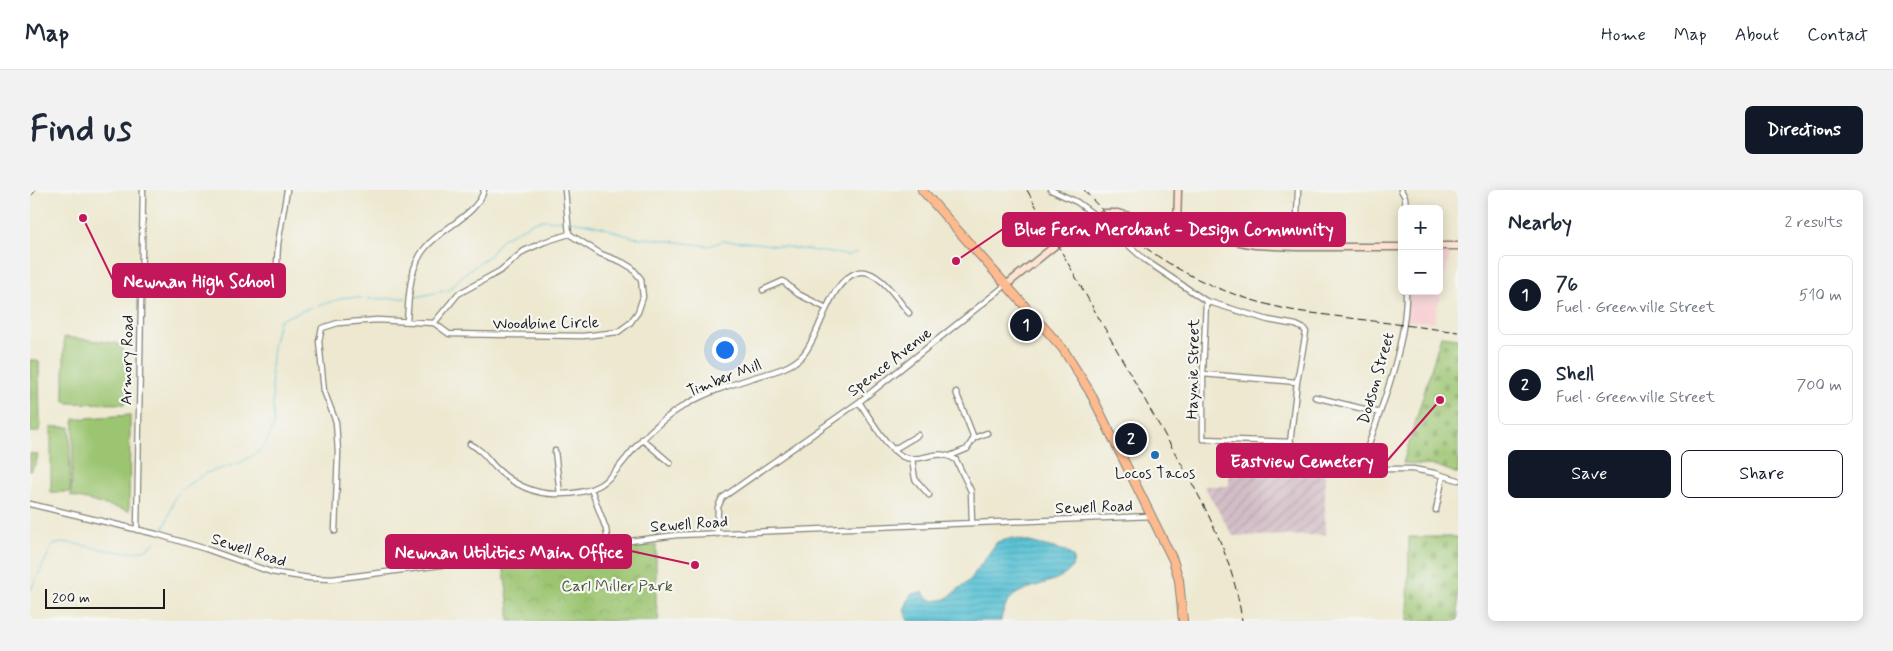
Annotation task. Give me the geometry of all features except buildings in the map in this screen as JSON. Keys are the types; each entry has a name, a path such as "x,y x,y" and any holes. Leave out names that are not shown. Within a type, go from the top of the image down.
{"main road":[{"path":"922,190 1044,326 1076,366 1152,516 1175,566 1183,621"}],"street":[{"name":"Armory Road","path":"136,530 143,190"},
{"path":"276,282 278,244 287,190"},
{"path":"407,322 411,284 415,267 426,247 473,209 484,190"},
{"path":"335,531 338,452 336,422 324,390 320,361 320,333 324,327 338,323 377,320 434,323 458,294 500,271 524,251 569,234 564,190"},
{"path":"1051,190 1077,202 1096,216 1145,260 1206,301 1268,320 1296,325 1304,329 1306,332 1297,382 1288,462 1291,468 1412,469 1458,480"},
{"path":"1178,190 1178,229"},
{"path":"1296,247 1298,190"},
{"path":"1401,190 1404,193 1406,205"},
{"path":"1096,216 1104,212 1118,213 1178,229 1255,245 1296,247 1398,246"},
{"name":"Spence Avenue","path":"717,534 718,507 722,498 859,402 1057,244 1096,216"},
{"name":"Woodbine Circle","path":"434,323 444,332 451,334 575,336 618,332 630,323 638,312 643,297 641,279 632,268 601,254 569,234"},
{"path":"1443,246 1458,246"},
{"name":"Timber Mill","path":"470,444 480,450 496,468 515,482 544,494 560,494 591,489 610,476 642,439 668,417 695,400 780,370 803,355 838,288 857,272 868,271 877,276 909,313"},
{"path":"763,290 784,281 798,294 826,308"},
{"name":"Dodson Street","path":"1360,469 1380,412 1402,336 1406,295"},
{"name":"Haynie Street","path":"1206,301 1202,374 1202,439 1290,442"},
{"path":"1202,374 1297,382"},
{"path":"956,392 974,438"},
{"path":"1315,397 1380,412"},
{"path":"859,402 893,450 901,456 912,459 935,454 950,456 956,460 971,491 972,523"},
{"path":"950,456 967,449 974,438 987,433"},
{"path":"893,450 918,434"},
{"path":"642,439 670,463"},
{"path":"555,451 560,494"},
{"path":"912,459 912,470 915,478 923,490 930,495"},
{"path":"1436,510 1443,476"},
{"path":"591,489 606,529 608,543"},
{"name":"Sewell Road","path":"30,504 206,549 271,572 309,578 332,579 677,535 1152,516"}],"shaded area":[{"path":"1443,245 1452,245 1443,284"},
{"path":"1404,295 1440,295 1434,322 1403,320"},
{"path":"1273,470 1278,470 1278,474 1325,474 1325,535 1233,536 1204,486 1229,486 1229,474 1273,474"}],"green space":[{"path":"1441,336 1458,338 1458,474 1437,466 1403,463"},
{"path":"64,337 116,343 122,347 129,376 125,404 68,403 64,400"},
{"path":"30,360 37,360 39,362 40,427 38,432 30,432"},
{"path":"130,415 129,511 71,496 74,419"},
{"path":"51,427 70,427 70,492 51,492"},
{"path":"30,453 38,455 36,463 30,472"},
{"path":"1409,537 1458,537 1458,621 1408,621"},
{"name":"Carl Miller Park","path":"656,544 656,603 659,621 509,621 503,564"}],"water":[{"path":"1013,538 1066,551 1073,557 1072,566 1068,572 1060,577 1028,588 1012,597 1002,614 1001,621 908,621 904,610 911,594 923,592 926,597 934,601 946,599 970,580 997,542"}],"waterway":[{"path":"411,298 449,290 464,274 489,256 502,239 534,222 542,220 565,221"},
{"path":"569,221 600,227 636,238 709,246 723,241 747,242 848,255 858,252"},
{"path":"318,306 346,297 362,298"},
{"path":"368,299 406,298"},
{"path":"161,532 166,524 175,497 186,486 206,473 240,463 260,451 266,444 274,424 271,367 279,320 312,307"},
{"path":"30,591 53,545 67,543 127,552 148,548 155,542"}],"railway":[{"path":"1027,190 1207,512 1229,565 1242,621"},
{"path":"1084,190 1129,235 1153,253 1206,283 1265,304 1296,311 1458,332"}],"place":[{"name":"Newnan High School","path":"83,218"},
{"name":"Blue Fern Merchant - Design Community","path":"956,261"},
{"name":"76","path":"1026,325"},
{"name":"Eastview Cemetery","path":"1440,400"},
{"name":"Shell","path":"1131,439"},
{"name":"Locos Tacos","path":"1155,455"},
{"name":"Newnan Utilities Main Office","path":"695,565"}]}
